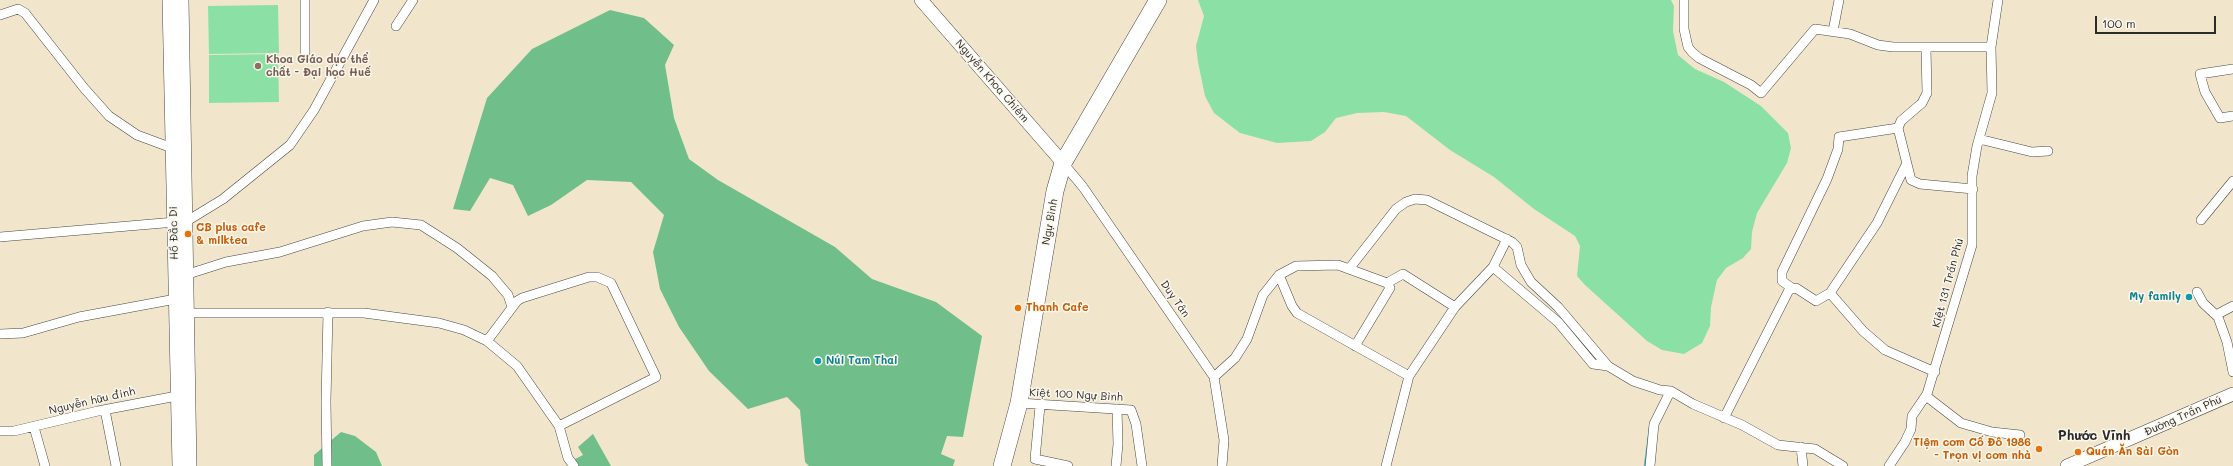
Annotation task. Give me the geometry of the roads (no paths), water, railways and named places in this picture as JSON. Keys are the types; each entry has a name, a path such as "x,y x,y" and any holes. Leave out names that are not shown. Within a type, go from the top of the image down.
{"highway":[{"name":"Ngự Bình","path":"1002,466 1019,403 1055,191 1063,163 1158,0"}],"street":[{"name":"Hồ Đắc Di","path":"169,0 174,222 181,276 183,394 190,466"},
{"name":"Hồ Đắc Di","path":"181,276 187,221 182,0"},
{"path":"304,0 305,53"},
{"path":"0,237 187,221 223,199 290,145 314,110 374,0"},
{"path":"396,26 413,0"},
{"name":"Nguyễn Khoa Chiêm","path":"921,0 1063,163"},
{"path":"1684,0 1684,29 1699,58 1763,90 1815,29 1850,34 1878,45 1926,48 1991,47"},
{"path":"1833,31 1839,0"},
{"name":"Kiệt 131 Trần Phú","path":"1889,466 1905,442 1911,429 1912,416 1926,396 1935,372 1972,244 1972,176 1979,139 1992,93 1991,47 1998,0"},
{"path":"0,15 18,9 25,13 84,88 109,116 137,135 172,148"},
{"path":"1926,48 1927,93 1922,103 1901,121 1898,128 1906,165 1911,180 1920,184 1973,189"},
{"path":"2233,69 2200,74 2205,92 2220,118 2233,116"},
{"path":"1898,128 1839,137 1838,149 1827,179 1782,272 1782,281 1816,301 1830,293 1877,223 1906,165"},
{"path":"1979,139 2032,152 2048,151"},
{"name":"Duy Tân","path":"1063,163 1084,187 1214,377 1224,440 1222,466"},
{"path":"2201,220 2233,181"},
{"path":"1349,269 1396,208 1415,199 1427,200 1440,205 1507,239 1517,247 1521,265 1531,282 1558,307 1608,366 1634,381 1660,390 1669,391 1724,418 1742,425 1778,445 1815,448 1844,466"},
{"path":"181,276 226,262 280,252 362,226 392,222 421,225 457,248 492,276 508,294 512,307"},
{"path":"1386,466 1409,376 1455,307 1493,267 1507,239"},
{"path":"1214,377 1235,358 1252,330 1263,294 1279,274 1296,266 1338,265 1388,283"},
{"path":"1493,267 1558,322 1594,364 1608,366"},
{"path":"1279,274 1292,306 1297,313 1409,376"},
{"path":"1388,283 1403,274 1455,307"},
{"path":"487,341 512,307 522,298 580,278 597,277 606,280 614,287 656,376 559,426"},
{"path":"1355,346 1390,288 1388,283"},
{"path":"1724,418 1792,288"},
{"path":"2197,292 2202,303 2216,315 2227,342 2233,372"},
{"path":"1830,293 1862,331 1885,350 1935,372"},
{"name":"Hồ Đắc Di","path":"179,466 188,313 182,298"},
{"path":"0,334 23,333 79,317 182,298"},
{"path":"2216,315 2233,306"},
{"path":"327,466 326,402 328,312"},
{"path":"188,313 364,313 439,324 464,330 487,341 517,366 559,426 568,458 572,465"},
{"path":"1650,466 1654,424 1669,391"},
{"name":"Nguyễn hữu đính","path":"0,431 14,431 34,427 105,410 183,394"},
{"name":"Đường Trần Phú","path":"2067,466 2233,394"},
{"path":"1926,396 1961,423 1992,432 2020,435"},
{"name":"Kiệt 100 Ngự Bình","path":"1019,403 1040,406 1131,410 1136,424 1142,466"},
{"path":"1040,406 1035,459 1068,466"},
{"path":"1116,466 1118,444 1117,409"},
{"path":"105,410 116,466"},
{"path":"34,427 46,466"},
{"path":"1801,447 1803,466"}],"waterway":[{"path":"1645,466 1650,428"}],"place":[{"name":"Khoa Giáo dục thể chất - Đại học Huế","path":"258,66"},
{"name":"CB plus cafe & milktea","path":"188,234"},
{"name":"My family","path":"2189,297"},
{"name":"Thanh Cafe","path":"1018,308"},
{"name":"Núi Tam Thai","path":"818,361"},
{"name":"Tiệm cơm Cố Đô 1986 - Trọn vị cơm nhà","path":"2039,449"},
{"name":"Quán Ăn Sài Gòn","path":"2078,452"}],"district":[{"name":"Phước Vĩnh","path":"2094,436"}]}
